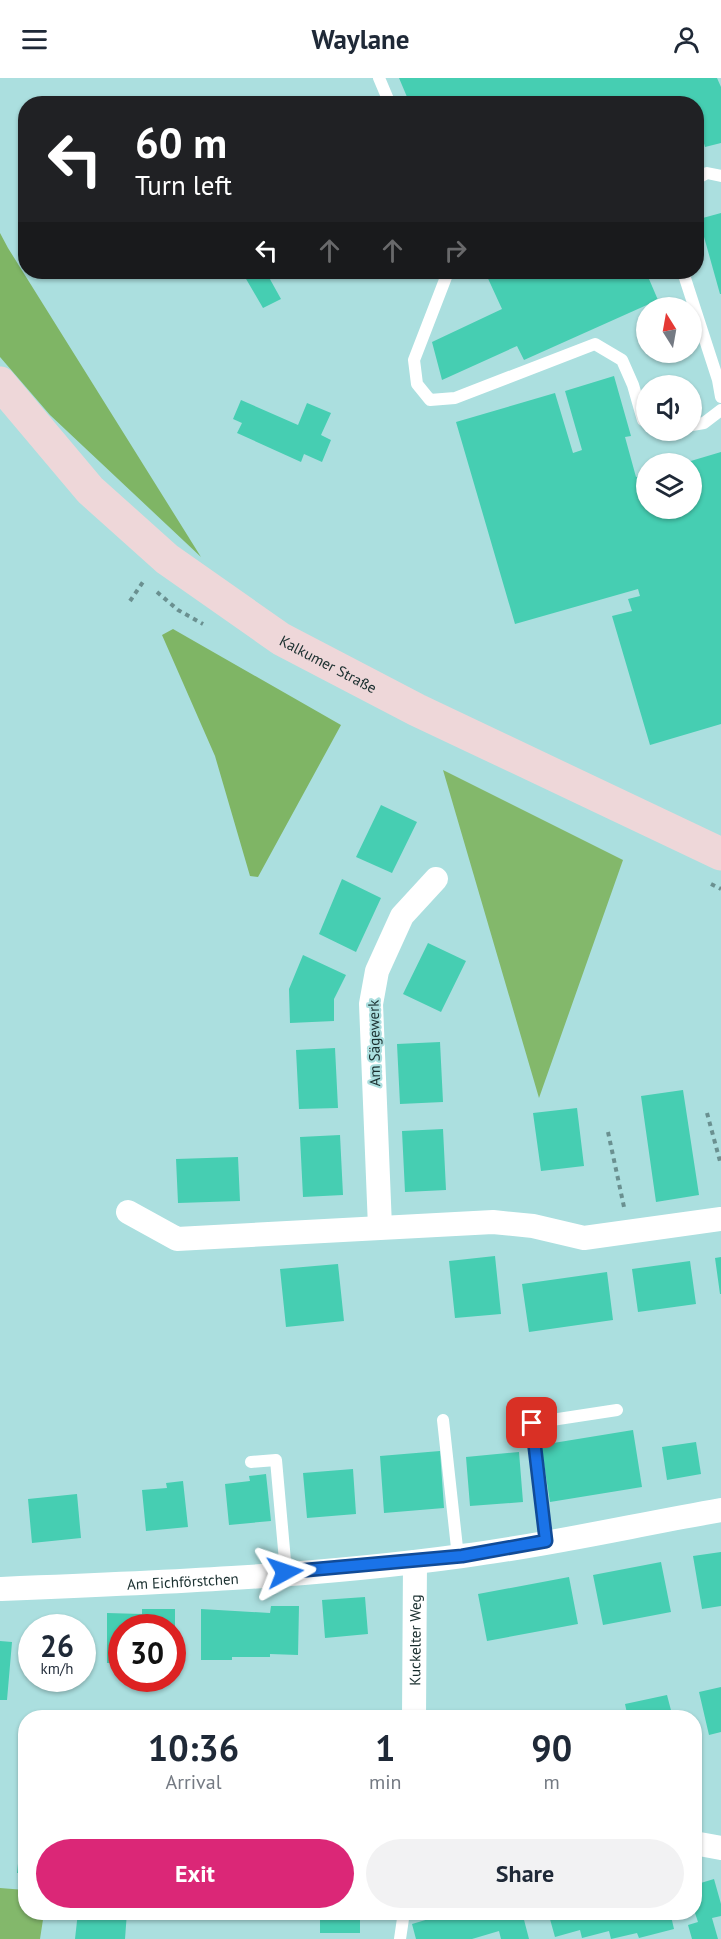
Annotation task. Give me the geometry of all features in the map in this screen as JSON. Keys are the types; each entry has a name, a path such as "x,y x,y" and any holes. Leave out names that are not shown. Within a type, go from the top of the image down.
{"main road":[{"name":"Kalkumer Straße","path":"0,383 90,490 167,558 281,639 428,715 721,854"}],"street":[{"name":"Am Sägewerk","path":"380,1227 371,1004 377,971 402,916 436,879"},
{"path":"128,1212 177,1239 493,1222 533,1226 584,1238 721,1219"},
{"name":"Am Eichförstchen","path":"0,1589 178,1582 415,1562 458,1557 721,1510"},
{"name":"Kuckelter Weg","path":"414,1710 415,1562"},
{"path":"702,1844 721,1848"}],"lane":[{"path":"379,78 387,96"},
{"path":"704,175 707,173 721,176"},
{"path":"445,279 414,360 417,384 430,400 455,398 595,344 622,360 636,396"},
{"path":"685,279 718,380 721,397"},
{"path":"702,423 721,410"},
{"path":"546,1541 532,1423 617,1410"},
{"path":"443,1420 458,1557"},
{"path":"251,1462 276,1460 285,1572"},
{"path":"400,1939 403,1920"}],"path":[{"path":"706,1113 721,1165"},
{"path":"608,1132 629,1232"}],"green space":[{"path":"0,233 18,264 18,279 27,279 201,557 50,415 0,357"},
{"path":"173,629 341,725 258,877 250,876 215,756 162,635"},
{"path":"443,770 623,860 539,1098"},
{"path":"0,1888 18,1889 18,1920 43,1920 40,1939 0,1939"}],"building":[{"path":"399,78 717,78 721,87 721,143 705,147 704,96 407,96"},
{"path":"721,213 721,294 704,237 704,218"},
{"path":"246,279 270,279 281,299 263,308"},
{"path":"488,279 649,279 657,297 636,297 636,310 524,360 517,346 442,380 432,342 502,309"},
{"path":"614,376 631,436 625,437 636,477 636,519 702,519 702,458 721,452 721,724 650,745 612,616 632,611 628,599 640,596 638,589 515,624 456,422 555,393 573,453 582,450 565,391"},
{"path":"241,400 298,425 307,403 331,413 321,435 331,440 322,462 304,454 301,462 237,433 242,423 233,419"},
{"path":"381,805 417,822 392,873 356,857"},
{"path":"342,879 381,898 356,952 319,934"},
{"path":"428,943 466,961 441,1012 403,994"},
{"path":"303,955 346,975 334,999 334,1021 290,1023 289,989"},
{"path":"440,1042 443,1102 400,1104 397,1044"},
{"path":"335,1048 338,1108 299,1109 296,1050"},
{"path":"683,1090 699,1195 656,1202 641,1096"},
{"path":"577,1108 584,1166 541,1171 533,1113"},
{"path":"443,1129 446,1190 405,1192 402,1131"},
{"path":"340,1135 343,1195 303,1197 300,1137"},
{"path":"238,1157 240,1201 178,1203 176,1159"},
{"path":"495,1256 501,1314 455,1318 449,1261"},
{"path":"721,1257 721,1294 720,1294 715,1258"},
{"path":"690,1261 696,1304 638,1312 632,1269"},
{"path":"338,1264 344,1321 286,1327 280,1269"},
{"path":"607,1272 613,1320 529,1332 522,1284"},
{"path":"633,1430 642,1487 550,1502 541,1445"},
{"path":"696,1442 701,1474 667,1480 662,1447"},
{"path":"440,1451 444,1508 384,1513 380,1456"},
{"path":"519,1452 523,1502 470,1506 466,1457"},
{"path":"353,1469 356,1514 307,1518 303,1473"},
{"path":"266,1474 271,1521 229,1525 225,1484 250,1481 249,1476"},
{"path":"183,1481 188,1527 146,1531 142,1490 167,1488 166,1483"},
{"path":"77,1494 81,1538 32,1543 28,1499"},
{"path":"721,1552 721,1606 702,1609 693,1556"},
{"path":"661,1562 671,1612 603,1625 593,1575"},
{"path":"569,1577 578,1624 487,1641 478,1594"},
{"path":"365,1597 368,1634 325,1638 322,1600"},
{"path":"271,1606 299,1606 298,1655 270,1654 270,1657 201,1660 201,1609 270,1613"},
{"path":"142,1609 175,1609 175,1614 142,1614"},
{"path":"107,1613 142,1614 108,1614 108,1663 107,1663"},
{"path":"0,1641 12,1642 7,1700 0,1700"},
{"path":"721,1687 721,1732 709,1735 699,1692"},
{"path":"667,1695 671,1710 626,1710 625,1704"},
{"path":"714,1879 721,1904 721,1916 712,1918 718,1939 692,1939 688,1925 702,1920 702,1883"},
{"path":"77,1920 126,1920 125,1939 75,1939"},
{"path":"320,1920 360,1920 360,1933 320,1933"},
{"path":"426,1920 524,1920 529,1939 501,1939 499,1931 472,1939 416,1939 412,1924"},
{"path":"550,1920 672,1920 674,1929 639,1938 637,1933 611,1939 609,1931 582,1938 580,1930 555,1937"}],"route":[{"path":"285,1572 415,1562 546,1541 532,1423"}]}
